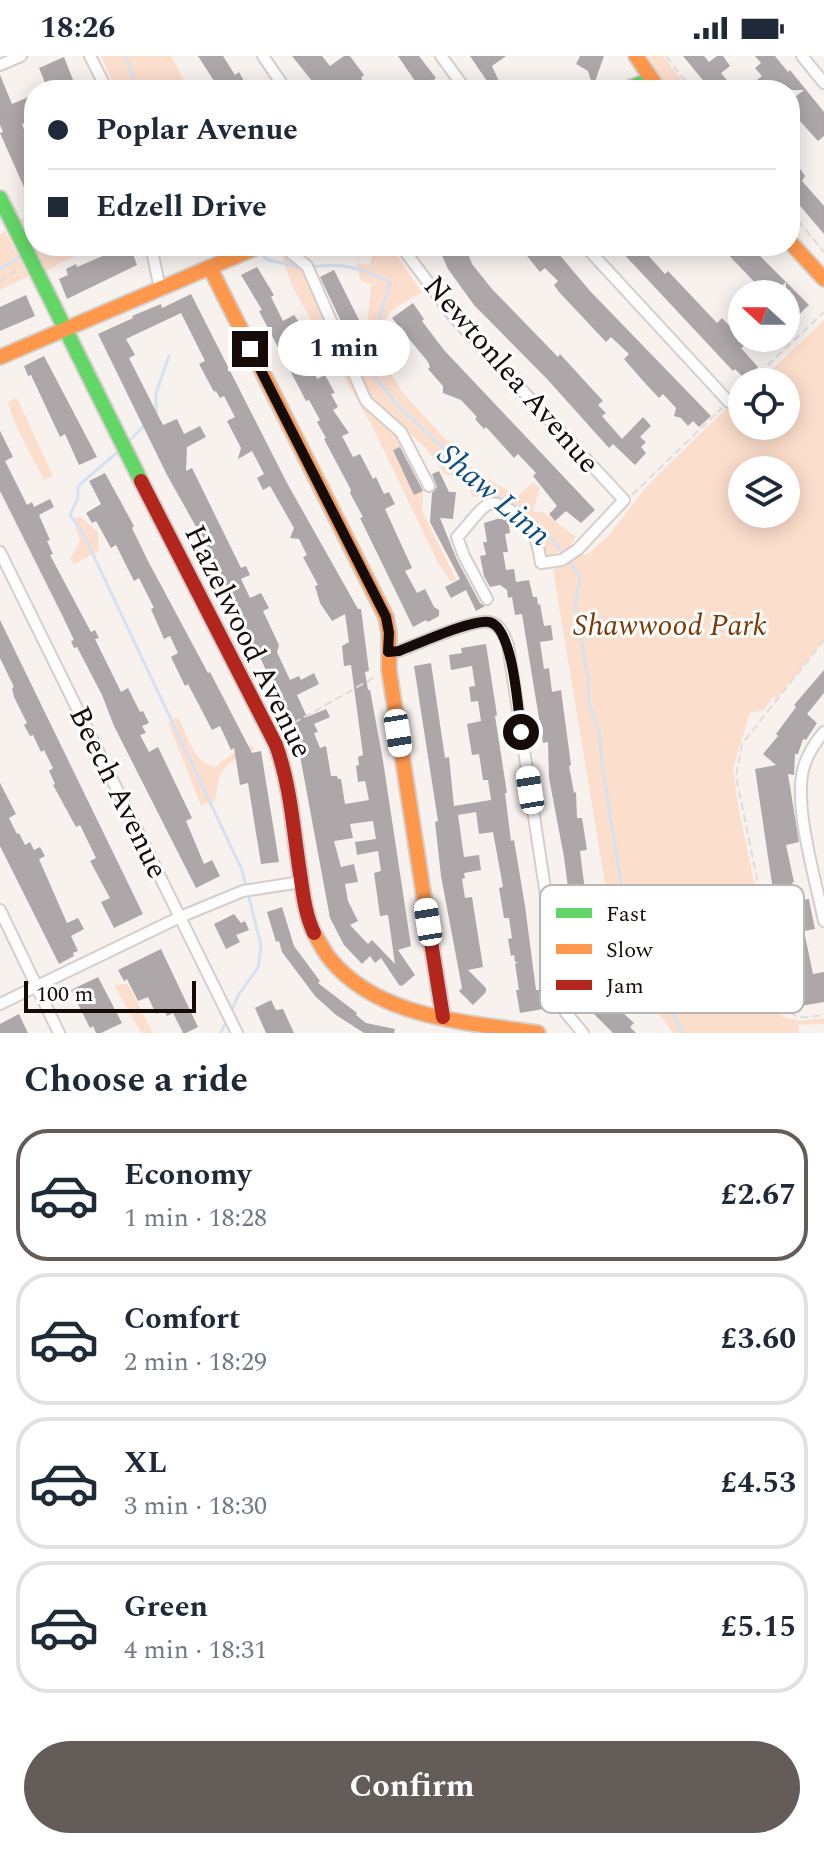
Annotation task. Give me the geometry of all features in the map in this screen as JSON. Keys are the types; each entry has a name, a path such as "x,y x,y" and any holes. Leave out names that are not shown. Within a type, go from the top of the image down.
{"street":[{"path":"0,65 21,56"},
{"path":"90,56 102,80"},
{"path":"263,56 279,80"},
{"path":"441,56 459,80"},
{"path":"636,56 652,80"},
{"path":"802,56 824,83"},
{"name":"Hazelwood Avenue","path":"0,198 24,248"},
{"path":"800,253 824,279"},
{"name":"Hazelwood Avenue","path":"28,256 286,767 301,882 311,927 325,953 344,976 369,994 404,1009 538,1033"},
{"path":"153,256 160,289"},
{"path":"0,357 237,256"},
{"path":"294,256 307,266 366,401 401,432 429,486"},
{"name":"Newtonlea Avenue","path":"408,256 454,317 624,500"},
{"path":"594,256 728,401"},
{"path":"210,268 386,617 389,670 443,1017"},
{"path":"487,599 457,537 487,505 497,504 511,511 530,528 541,563 562,560 578,549 624,500"},
{"name":"Beech Avenue","path":"0,552 237,1033"},
{"path":"388,652 399,651 476,622 491,622 502,630 508,645 544,885"},
{"path":"824,732 803,771 803,813 824,921"},
{"path":"0,1004 180,917 243,891 301,882"},
{"path":"0,910 59,1033"},
{"path":"566,1013 583,1033"}],"path":[{"path":"666,56 684,80"},
{"path":"800,223 824,252"},
{"path":"0,282 36,256"},
{"path":"765,368 824,312"},
{"path":"624,500 728,403"},
{"path":"758,885 736,776 742,744 824,640"},
{"path":"272,736 389,670"},
{"path":"790,1013 801,1018 824,1015"}],"green space":[{"path":"101,56 171,56 184,80 112,80"},
{"path":"643,56 663,56 681,80 659,80"},
{"path":"5,232 29,276 0,290 0,234"},
{"path":"37,256 74,256 44,272"},
{"path":"372,256 397,256 422,292 390,311 375,340 384,363 403,393 472,468 517,497 532,483 540,487 533,512 543,512 576,537 568,549 545,556 539,531 491,496 472,497 469,486 460,478 445,474 426,448 370,397 346,341 367,329 371,284 361,281 356,263 370,265"},
{"path":"282,258 289,258 305,273 363,403 395,431 402,446 394,450 414,495 423,491 422,511 456,579 451,582 438,563 372,426 293,288"},
{"name":"Shawwood Park","path":"824,320 824,640 775,701 774,696 763,711 750,712 733,769 755,885 605,885 553,570 579,554 587,555 609,535 647,486 728,408 728,440 800,440 800,368 774,368 790,352 800,352 800,343"},
{"path":"17,398 53,476 44,480 10,409 8,401"},
{"path":"81,517 98,532 99,551 74,564 70,559 80,541 73,519"},
{"path":"178,717 196,754 215,767 251,745 255,749 225,767 216,800 201,806 168,722"},
{"path":"127,984 153,1033 141,1033 114,985"},
{"name":"Shawwood Park","path":"658,1013 782,1013 783,1017 800,1021 824,1018 824,1024 798,1025 799,1033 673,1033"}],"building":[{"path":"198,56 223,56 235,75 239,72 243,80 213,80"},
{"path":"292,56 322,56 330,66 344,56 350,56 364,75 362,80 311,80"},
{"path":"398,56 419,56 436,78 414,80"},
{"path":"470,56 506,56 492,66 498,80 486,80"},
{"path":"580,56 604,56 595,80 591,80 588,71 576,64"},
{"path":"683,56 704,56 709,62 723,56 730,66 721,73 727,80 703,80"},
{"path":"755,56 775,56 798,80 757,80 762,76 755,68 761,63"},
{"path":"64,57 73,80 44,80 39,68"},
{"path":"0,75 12,104 24,99 24,187 0,133 3,132 0,125"},
{"path":"800,82 824,112 824,136 818,141 800,121 800,93 804,90 800,90"},
{"path":"800,169 805,176 802,181 824,206 824,234 800,206"},
{"path":"103,256 134,256 137,265 67,299 59,279 68,275 66,269 76,264 77,267"},
{"path":"442,256 469,256 492,289 558,357 560,354 603,401 598,405 606,413 602,416 622,439 643,417 651,426 640,437 646,442 641,447 646,453 635,465 613,444 609,448 474,305"},
{"path":"527,256 560,256 590,291 711,416 699,427 693,421 688,426 681,418 674,416 676,408 663,394 659,398 624,359 629,354 611,337 606,342 559,292 554,285 558,281 545,268 540,272"},
{"path":"626,256 649,256 665,274 668,271 717,323 722,318 728,324 728,352 745,352 758,367 730,368"},
{"path":"730,256 760,256 784,280 753,280"},
{"path":"257,267 274,295 271,297 283,321 294,315 302,327 296,330 302,346 317,379 325,375 335,393 331,394 338,407 333,410 349,433 342,436 353,457 360,454 373,479 376,477 384,494 389,492 395,504 385,509 412,568 405,571 417,593 425,589 434,607 439,610 439,616 428,622 426,620 413,627 360,518 363,517 351,490 324,439 317,422 320,420 309,400 306,401 259,311 262,310 241,275"},
{"path":"334,270 363,328 348,336 320,277"},
{"path":"191,294 287,483 358,609 361,609 369,671 365,672 383,761 411,946 398,950 415,975 402,986 381,958 375,963 370,956 362,964 344,945 330,918 296,734 213,557 167,475 98,334 161,304 162,308","holes":["181,313 205,361 199,364 214,392 220,398 224,396 235,417 227,421 241,448 238,459 252,451 264,474 257,478 263,490 270,486 294,528 290,538 299,539 307,555 303,557 318,585 315,586 320,603 332,621 345,614 349,642 342,646 344,666 351,665 363,755 358,757 359,765 356,766 358,782 365,781 369,800 345,804 341,779 331,776 326,746 320,748 314,733 318,732 314,724 330,717 326,709 307,717 297,695 319,684 314,673 301,680 299,676 290,680 277,652 279,645 263,611 269,608 261,593 250,598 241,579 250,575 246,566 241,568 192,468 186,471 187,447 206,437 200,426 184,434 177,419 163,425 129,358 135,355 126,339","373,821 376,839 355,842 357,855 378,851 381,871 374,873 380,916 388,915 395,964 372,940 368,944 350,925 358,921 348,901 345,884 358,882 354,864 341,867 334,841 353,838 350,824"]},
{"path":"26,295 35,316 0,331 0,307"},
{"path":"800,296 809,305 800,313"},
{"path":"413,303 444,350 595,510 581,523 566,511 555,521 549,514 557,506 533,476 536,473 518,454 514,458 486,427 484,429 461,400 443,393 443,386 428,369 428,362 392,318"},
{"path":"44,356 97,457 79,465 65,434 60,437 24,366"},
{"path":"0,431 13,457 5,461 27,505 32,502 34,507 50,499 54,507 39,515 50,540 47,541 53,554 50,555 91,632 95,630 99,638 95,639 121,692 128,688 140,712 143,711 149,723 142,726 146,733 140,735 149,752 158,747 192,818 186,821 204,864 212,860 220,876 196,888 114,726 102,695 77,647 74,648 71,641 74,640 0,491"},
{"path":"400,447 423,491 414,495 393,450"},
{"path":"439,471 449,492 456,492 453,519 440,518 457,560 480,603 485,606 476,611 466,590 451,598 445,587 460,579 430,522 432,493 437,487 432,474"},
{"path":"105,473 134,526 132,528 148,561 252,753 261,751 279,862 261,864 248,783 240,785 234,748 231,750 220,726 212,730 188,684 185,686 171,657 178,653 170,636 164,639 151,609 154,608 139,578 134,581 116,545 111,548 96,521 92,523 86,513 101,504 89,481"},
{"path":"508,519 510,533 505,534 508,552 503,552 506,570 514,569 516,582 529,580 533,597 537,597 540,604 544,626 551,625 553,640 540,642 544,669 549,668 552,692 561,690 577,818 582,818 587,850 580,851 584,885 568,885 549,778 548,742 543,743 522,614 515,615 512,597 508,598 507,590 500,585 490,587 484,576 480,556 486,555 484,523"},
{"path":"0,620 143,914 114,928 101,902 110,898 90,861 96,858 80,825 76,827 53,785 49,771 53,768 44,750 41,752 24,725 27,723 0,658"},
{"path":"486,644 511,841 514,840 536,990 540,990 540,1010 520,1013 516,990 519,990 515,964 518,962 515,962 514,955 511,956 508,939 512,938 509,918 504,918 499,888 503,887 493,832 479,834 476,812 458,815 464,857 479,855 481,870 464,873 465,878 462,879 465,898 472,897 483,967 468,970 486,988 486,992 473,1005 459,991 462,988 441,876 435,822 438,821 414,666 431,663 445,758 449,757 454,806 491,800 488,780 483,780 479,754 472,755 467,724 481,721 478,701 471,702 469,687 475,686 472,666 451,670 449,655 462,653 461,648"},
{"path":"824,670 824,693 807,714 817,723 806,740 803,739 798,754 795,754 794,775 788,774 799,842 786,845 794,882 792,885 772,885 755,769 776,765 763,754 778,736 776,734 796,707 794,705"},
{"path":"0,783 16,814 9,818 17,834 25,845 30,842 34,850 40,847 45,856 39,859 67,923 78,918 84,929 71,936 78,951 59,964 0,846"},
{"path":"809,899 815,929 804,931 804,900"},
{"path":"282,907 294,946 320,981 318,983 366,1023 395,1029 394,1033 364,1033 336,1015 315,996 282,952 279,941 276,942 267,912"},
{"path":"234,914 241,923 245,921 249,930 236,935 240,942 226,949 214,924"},
{"path":"804,931 813,974 824,972 824,1002 804,1005"},
{"path":"161,949 198,1027 186,1033 183,1033 173,1013 167,1016 164,1010 156,1014 148,997 138,1001 127,979 124,981 118,970"},
{"path":"98,977 122,1023 101,1033 96,1033 93,1026 90,1028 71,990"},
{"path":"271,1000 276,1010 283,1009 294,1033 266,1033 255,1008"},
{"path":"593,1013 623,1013 634,1023 630,1027 636,1033 613,1033"},
{"path":"19,1014 28,1033 0,1033 0,1024"}],"waterway":[{"name":"Shaw Linn","path":"125,56 134,80"},
{"path":"0,269 24,255"},
{"name":"Shaw Linn","path":"263,256 268,260 304,268"},
{"name":"Shaw Linn","path":"311,267 332,265 352,268 390,283 372,341 373,374 399,407 492,493 507,503"},
{"path":"156,413 156,393 169,356"},
{"path":"128,442 146,424"},
{"path":"120,450 78,486 78,498 70,515 82,531 242,870 261,945 258,968 231,1011"},
{"name":"Shaw Linn","path":"514,507 551,538 580,578 575,608 588,677 589,704 599,730 622,885"},
{"name":"Shaw Linn","path":"673,1013 682,1033"},
{"path":"221,1033 226,1022"}],"traffic: fast":[{"path":"0,198 24,246"},
{"path":"29,256 141,481"}],"traffic: slow":[{"path":"636,56 652,80"},
{"path":"800,253 824,279"},
{"path":"0,357 237,256"},
{"path":"210,268 386,617 389,670 427,917"},
{"path":"314,933 328,956 350,979 399,1006 454,1021 538,1033"}],"traffic: jam":[{"path":"141,481 276,745 288,792 308,918 314,933"},
{"path":"427,917 443,1017"}],"route":[{"path":"250,349 386,617 388,652 399,651 476,622 491,622 502,630 508,645 521,732"}]}
